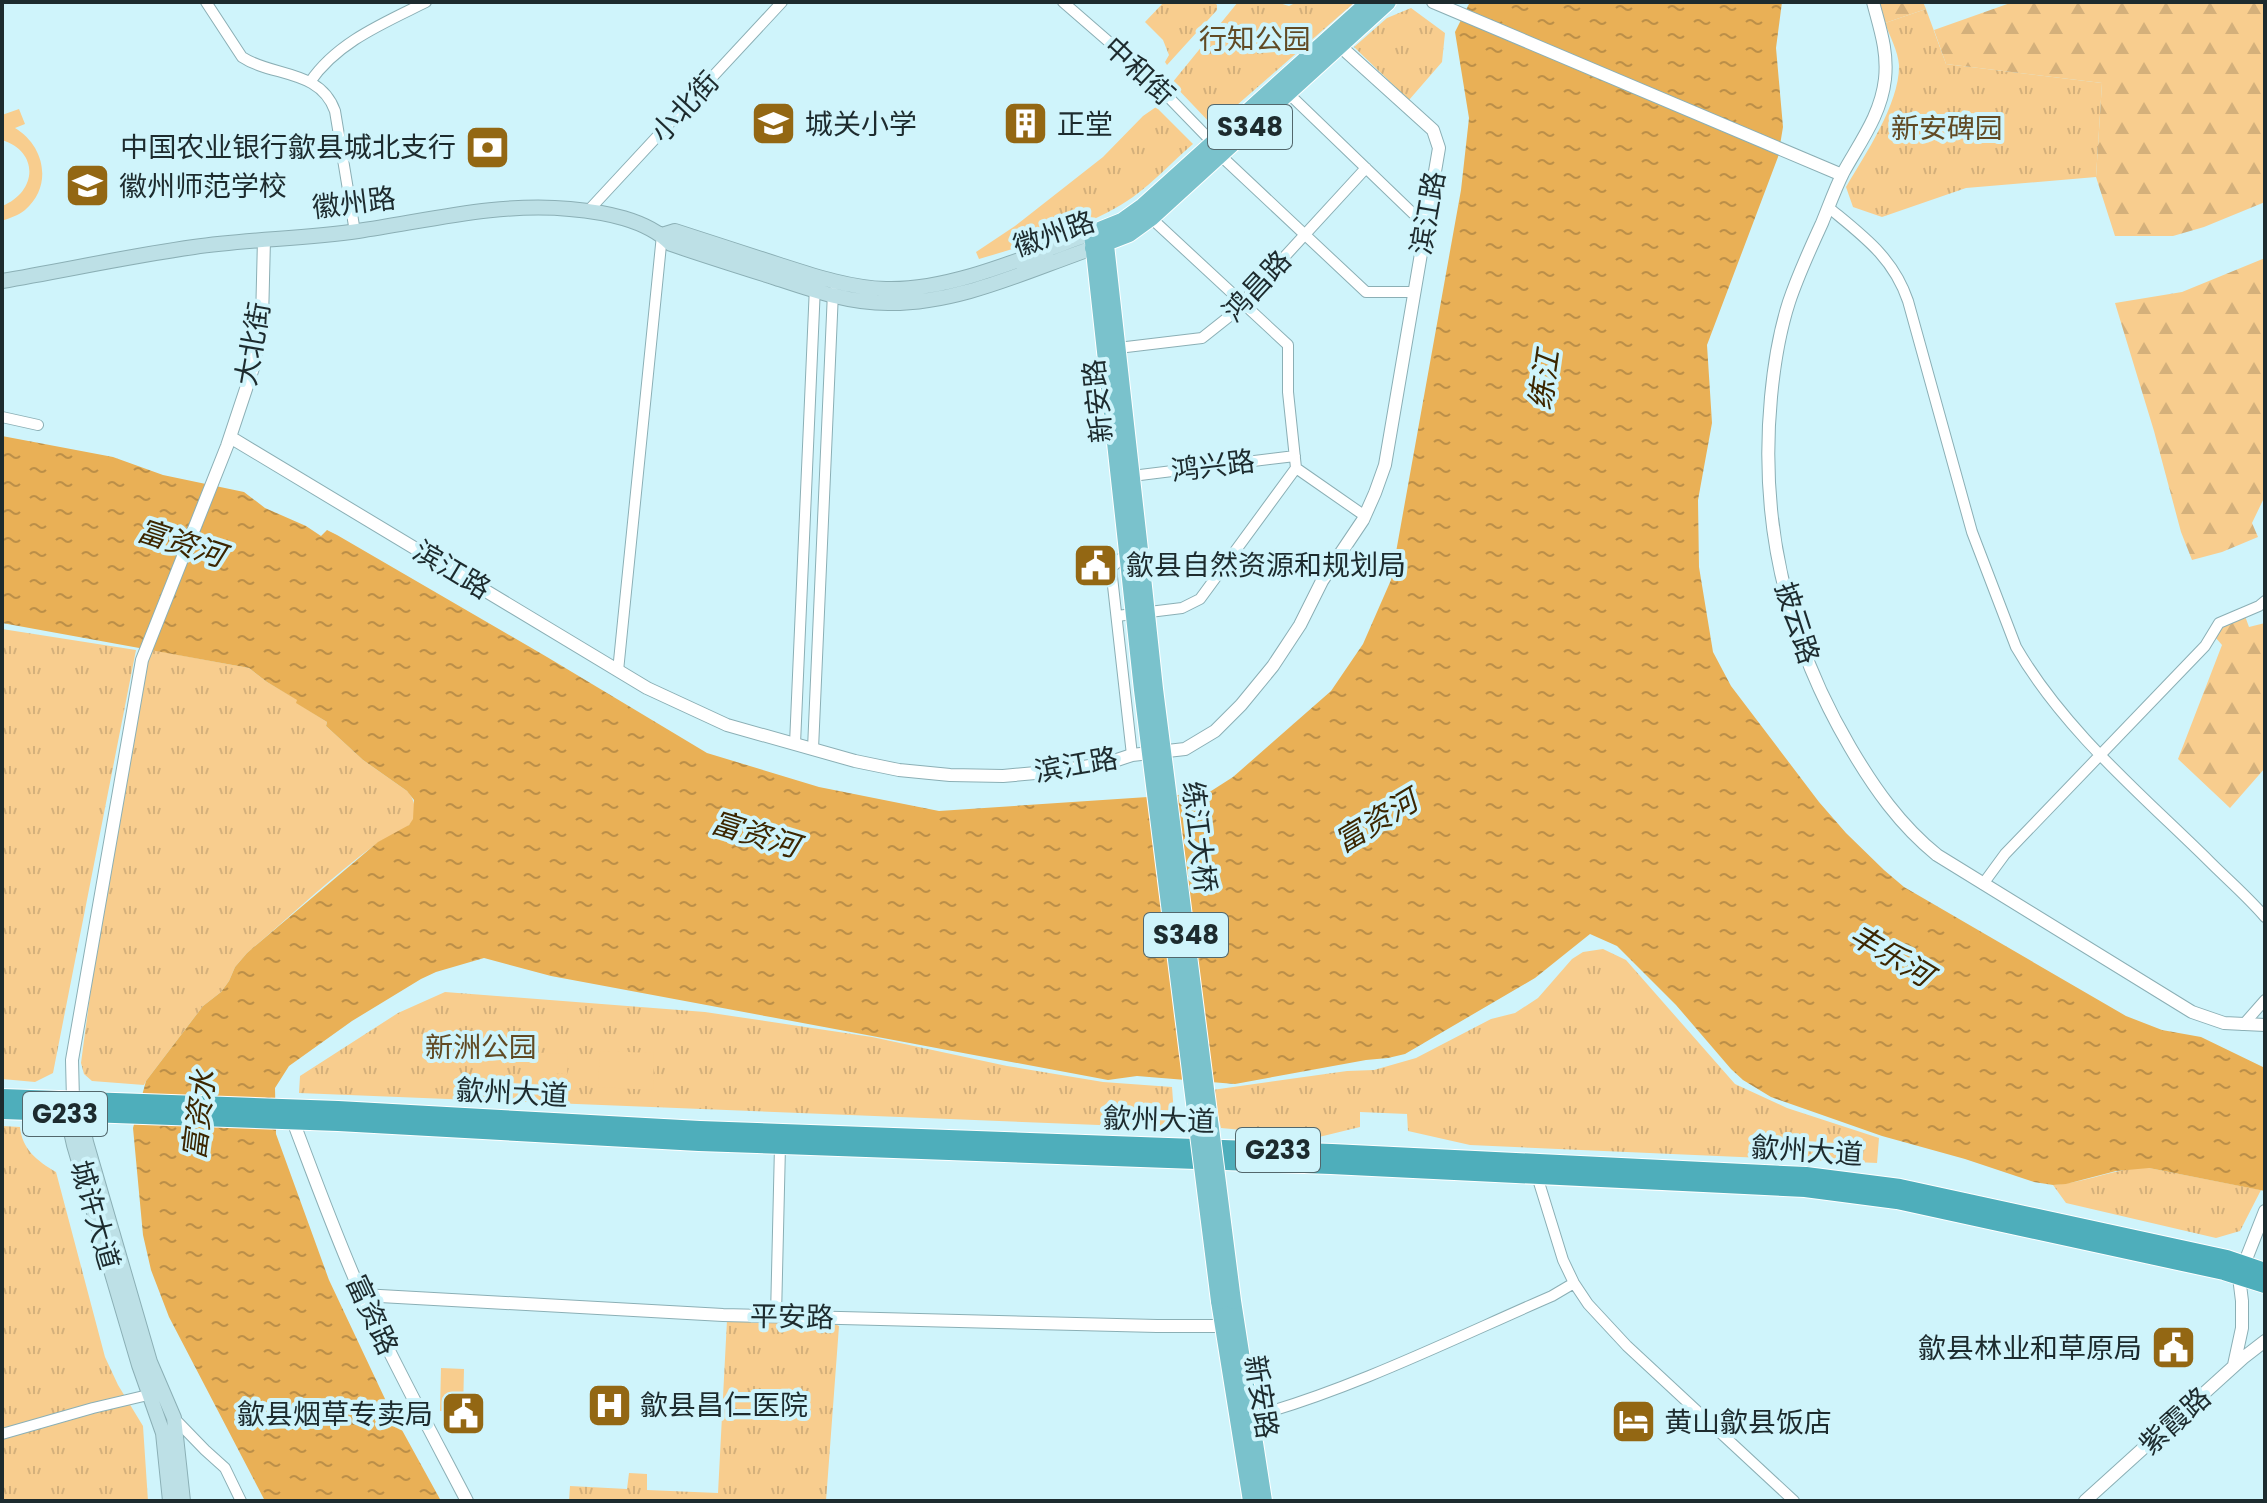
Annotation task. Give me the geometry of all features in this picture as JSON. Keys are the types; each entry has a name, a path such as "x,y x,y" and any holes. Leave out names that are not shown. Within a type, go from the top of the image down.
{"highway":[{"name":"G233","path":"2,1097 73,1109"},
{"name":"G233","path":"2,1111 128,1109 285,1116"},
{"name":"歙州大道","path":"285,1116 780,1146 1331,1166 1805,1189 1870,1196 2092,1242 2242,1270 2265,1271"},
{"name":"歙州大道","path":"285,1116 1332,1152 1806,1175 1900,1187 2095,1229 2242,1270 2265,1285"}],"main road":[{"name":"徽州路","path":"2,281 193,247 355,232 490,211 556,208 588,211 635,222 662,235 671,244 834,288 887,289 935,284 1099,238 1129,234 1151,218 1216,149 1369,2"},
{"name":"徽州路","path":"1099,238 1288,93 1388,2"},
{"name":"新安路","path":"1099,238 1118,348 1132,476 1135,569"},
{"name":"新安路","path":"1099,238 1127,553 1135,569"},
{"name":"练江大桥","path":"1135,569 1155,689 1226,1301"},
{"name":"城许大道","path":"73,1109 74,1145 148,1395 163,1433 170,1501"},
{"name":"城许大道","path":"73,1109 86,1142 150,1362 174,1418 183,1501"},
{"name":"新安路","path":"1226,1301 1223,1326 1251,1501"},
{"name":"新安路","path":"1226,1301 1251,1417 1264,1501"}],"street":[{"path":"206,2 242,57 310,82 326,94 335,111 355,232"},
{"path":"310,82 329,58 371,29 426,2"},
{"name":"小北街","path":"588,211 782,2"},
{"name":"中和街","path":"1063,2 1147,75 1216,149 1366,292 1413,292"},
{"name":"披云路","path":"1873,2 1885,48 1882,94 1874,121 1836,172 1828,207 1797,280 1777,352 1769,417 1769,502 1781,573 1809,664 1859,762 1892,812 1937,855 2192,1012 2213,1020 2265,1025"},
{"path":"1439,4 1836,172"},
{"name":"滨江路","path":"229,442 672,702 727,725 855,761 899,770 976,776 1058,771 1108,763 1132,755 1185,749 1215,731 1241,705 1287,646 1322,581 1365,516 1385,465 1439,148 1433,130 1340,46"},
{"path":"1288,93 1426,226"},
{"name":"鸿昌路","path":"1118,348 1202,338 1220,325 1366,168"},
{"path":"1828,207 1883,255 1900,281 1972,532 2016,647 2066,719 2265,917"},
{"path":"1117,616 1182,608 1200,599 1296,468 1288,392 1288,345 1151,218"},
{"path":"618,671 662,235"},
{"name":"大北街","path":"73,1109 72,1060 142,660 229,442 257,349 262,320 264,239"},
{"path":"795,744 815,284"},
{"path":"813,749 834,288"},
{"path":"2,417 38,425"},
{"name":"鸿兴路","path":"1132,476 1295,456"},
{"name":"鸿兴路","path":"1296,468 1365,516"},
{"path":"1127,553 1111,568 1132,755"},
{"path":"1983,884 2005,854 2205,646 2219,623 2265,601"},
{"path":"2243,1025 2265,1000"},
{"name":"富资路","path":"285,1116 362,1295 467,1501"},
{"path":"776,1316 780,1146"},
{"path":"1537,1176 1563,1260 1588,1304 1627,1346 1794,1501"},
{"path":"2233,1367 2242,1328 2242,1270 2265,1212"},
{"path":"1251,1417 1388,1368 1552,1296 1574,1283"},
{"name":"平安路","path":"362,1295 776,1316 1223,1326"},
{"name":"紫霞路","path":"2085,1501 2265,1341"},
{"path":"2,1434 148,1395 225,1468 241,1501"}],"green space":[{"path":"1164,2 1214,2 1217,5 1217,10 1167,65 1165,62 1169,55 1163,40 1145,22"},
{"name":"行知公园","path":"1238,2 1276,2 1289,6 1297,2 1355,2 1213,126 1172,83"},
{"path":"1880,2 1923,2 1926,9 1885,23"},
{"path":"2013,2 2265,2 2265,202 2173,236 2115,236 2096,177 2102,83 1946,64 1934,30"},
{"path":"1411,8 1445,33 1442,62 1409,100 1354,47 1387,18"},
{"name":"新安碑园","path":"1926,9 1946,64 2102,83 2096,177 1966,188 1882,217 1853,207 1846,187 1888,112 1898,80 1898,60 1885,23"},
{"path":"1156,107 1193,144 1148,185 1117,207 1079,226 979,259 976,252 1015,226 1103,157"},
{"path":"19,109 25,124 15,128 33,145 39,156 42,178 34,200 25,210 2,221 2,206 22,191 29,172 23,153 2,140 2,115"},
{"path":"2265,258 2265,496 2252,523 2258,537 2192,560 2181,532 2115,303 2182,292"},
{"path":"2245,616 2249,627 2265,623 2265,768 2230,808 2178,759 2222,645 2209,630"},
{"path":"2,629 136,650 53,1073 35,1082 2,1079"},
{"path":"152,650 249,668 327,722 326,726 363,760 407,791 415,812 406,828 359,857 247,953 221,992 203,1006 144,1085 92,1081 84,1074 81,1063 96,950 146,661"},
{"path":"1603,949 1626,960 1735,1084 1787,1108 1879,1138 1877,1163 1470,1145 1408,1131 1407,1114 1360,1112 1360,1127 1319,1137 1221,1128 1212,1090 1374,1070 1416,1058 1491,1019 1515,1013 1538,998 1572,959 1583,952"},
{"name":"新洲公园","path":"445,992 705,1012 872,1037 1007,1066 1103,1082 1172,1087 1175,1128 299,1093 300,1076 398,1013"},
{"path":"600,1051 654,1053 653,1090 598,1087"},
{"path":"526,1052 568,1054 567,1074 525,1073"},
{"path":"2,1126 20,1127 24,1142 32,1154 56,1172 105,1357 143,1426 148,1501 2,1501"},
{"path":"2136,1168 2261,1190 2240,1231 2216,1238 2066,1203 2053,1185"},
{"path":"727,1320 833,1323 839,1326 826,1501 569,1501 570,1486 627,1489 629,1473 647,1474 647,1490 718,1493"},
{"path":"2185,1330 2191,1332 2195,1340 2182,1354 2171,1341"},
{"path":"441,1368 464,1369 463,1412 440,1411"}],"water":[{"path":"1470,2 1782,2 1776,48 1783,127 1778,157 1707,345 1712,423 1698,500 1699,567 1713,652 1731,686 1819,802 1846,833 1904,887 2126,1016 2162,1030 2201,1037 2265,1068 2265,1191 2149,1168 2116,1171 2066,1184 2034,1182 1882,1136 1771,1097 1731,1069 1676,1005 1617,946 1590,934 1535,978 1405,1054 1235,1084 1137,1076 1108,1080 551,976 484,958 421,979 352,1021 289,1066 275,1088 276,1134 329,1280 386,1401 441,1501 265,1501 169,1317 151,1270 143,1235 133,1128 146,1081 203,1006 221,992 235,967 247,953 378,842 409,825 413,819 414,800 407,791 363,760 326,726 327,722 249,668 2,623 2,436 113,457 163,475 244,492 265,508 321,536 327,530 337,535 707,753 819,787 939,811 1208,793 1233,777 1331,691 1363,644 1391,580 1461,190 1469,118 1455,32"}],"place":[{"name":"城关小学","path":"774,124"},
{"name":"正堂","path":"1026,124"},
{"name":"中国农业银行歙县城北支行","path":"487,147"},
{"name":"徽州师范学校","path":"88,186"},
{"name":"歙县自然资源和规划局","path":"1095,565"},
{"name":"歙县林业和草原局","path":"2173,1348"},
{"name":"歙县昌仁医院","path":"609,1405"},
{"name":"歙县烟草专卖局","path":"464,1414"},
{"name":"黄山歙县饭店","path":"1633,1422"}],"water label":[{"name":"练江","path":"1544,380"},
{"name":"富资河","path":"181,543"},
{"name":"富资河","path":"1376,821"},
{"name":"富资河","path":"755,834"},
{"name":"丰乐河","path":"1891,955"},
{"name":"富资水","path":"199,1115"}]}
